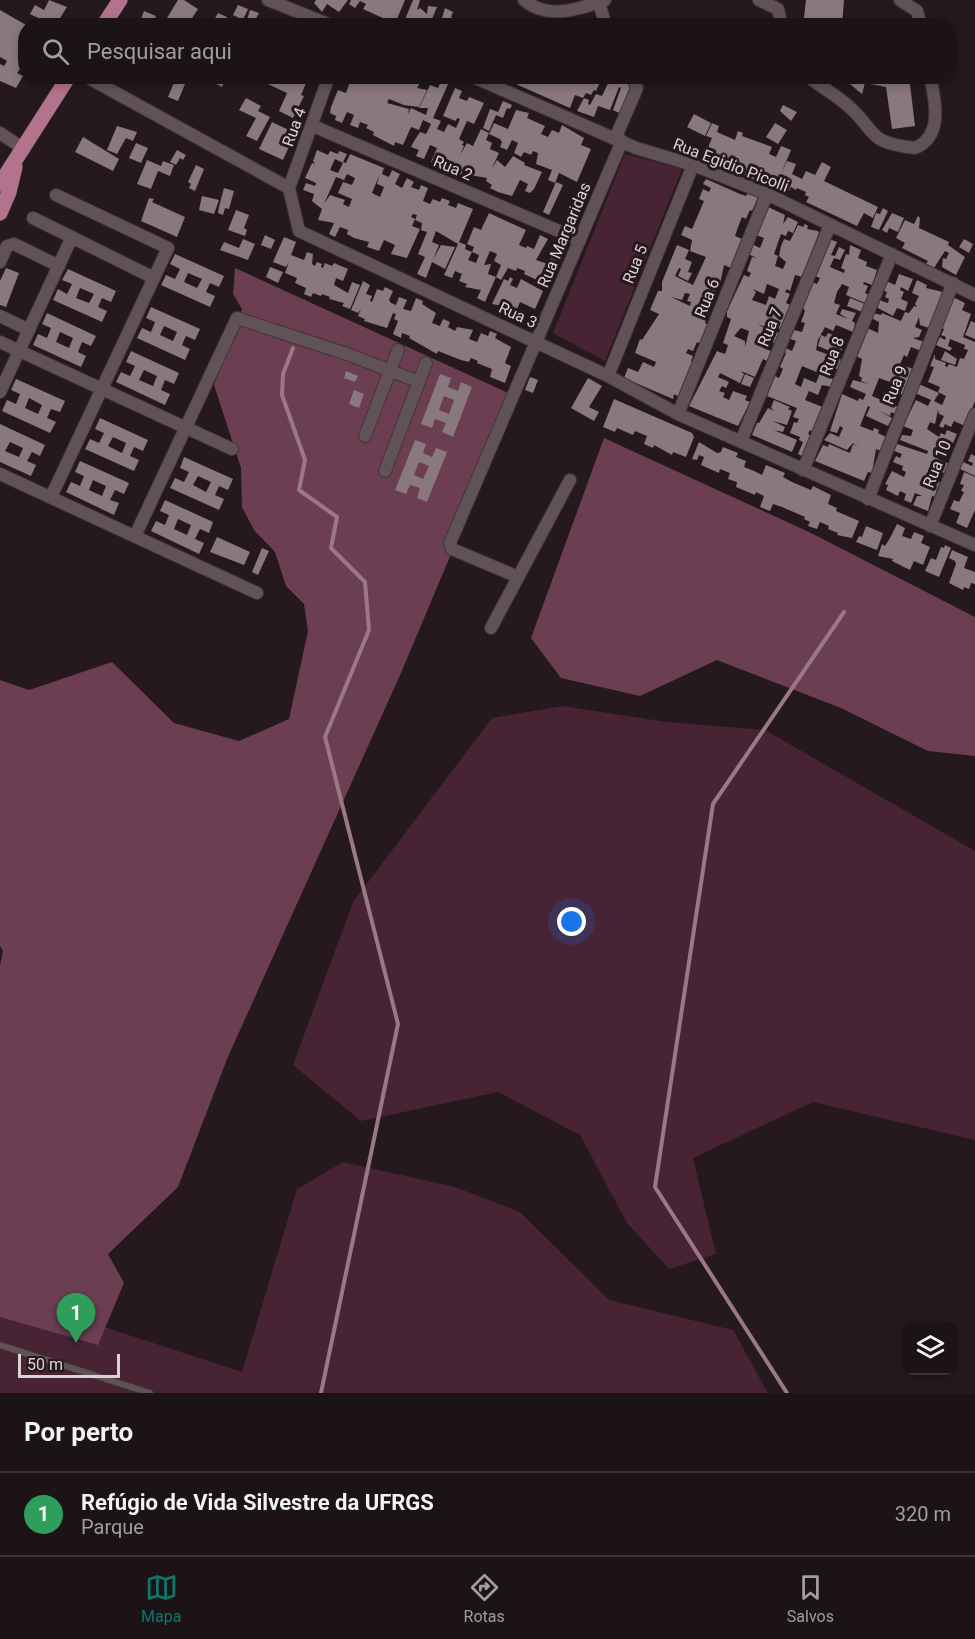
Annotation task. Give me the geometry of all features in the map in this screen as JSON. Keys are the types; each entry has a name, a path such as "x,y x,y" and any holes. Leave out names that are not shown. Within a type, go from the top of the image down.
{"main road":[{"path":"108,18 120,0"},
{"path":"0,184 16,163 64,84"},
{"path":"0,213 9,192 16,163"}],"street":[{"path":"268,0 313,18"},
{"path":"524,0 536,10 552,13 600,1 604,18"},
{"path":"759,0 781,4"},
{"path":"900,0 917,11 919,18"},
{"path":"100,84 289,188"},
{"name":"Rua 4","path":"289,188 326,84"},
{"name":"Rua Egidio Picolli","path":"489,84 618,140 670,160 693,165 767,194 975,295"},
{"name":"Rua Margaridas","path":"518,578 452,549 450,543 580,240 637,87 636,84"},
{"path":"818,84 847,105 876,139 891,145 915,148 924,142 937,115 931,84"},
{"name":"Rua 2","path":"313,126 580,240"},
{"path":"0,134 24,149"},
{"name":"Rua 5","path":"608,376 693,165"},
{"name":"Rua 3","path":"289,188 299,231 536,341 678,414 975,545"},
{"name":"Rua 6","path":"678,414 767,194"},
{"path":"51,497 168,252 165,245 56,195"},
{"path":"33,218 154,278"},
{"name":"Rua 7","path":"741,441 830,225"},
{"path":"0,392 72,237"},
{"path":"0,262 7,246 14,244 59,266"},
{"name":"Rua 8","path":"803,470 892,254"},
{"name":"Rua 9","path":"868,499 953,283"},
{"path":"0,316 29,330"},
{"path":"135,536 237,318 419,382"},
{"path":"0,342 232,449"},
{"path":"365,436 398,350"},
{"path":"385,471 426,363"},
{"name":"Rua 10","path":"930,526 975,414"},
{"path":"0,474 257,593"},
{"path":"491,628 570,480"}],"lane":[{"path":"0,1345 150,1393"}],"shaded area":[{"path":"625,154 682,169 605,361 553,333"},
{"path":"235,268 517,397 401,673 227,1059 178,1187 108,1254 124,1283 98,1345 0,1317 0,966 3,951 0,946 0,680 29,690 112,662 174,723 239,741 289,719 308,631 304,604 286,586 275,552 254,530 242,507 241,468 214,385 242,309 233,294"},
{"path":"604,438 809,532 975,617 975,756 928,751 841,708 717,660 640,696 561,678 531,638"},
{"path":"562,706 667,722 765,730 975,851 975,1140 813,1102 693,1158 716,1254 669,1269 627,1223 580,1135 498,1092 361,1121 293,1065 353,902 492,718"},
{"path":"343,1162 455,1187 520,1212 609,1300 733,1330 768,1393 0,1393 0,1293 242,1372 297,1189"}],"building":[{"path":"49,0 67,7 60,18 38,18 30,14 35,5 44,10"},
{"path":"178,0 184,0 198,9 192,18 167,18"},
{"path":"316,0 348,0 339,12 327,4 322,12 314,3"},
{"path":"351,0 405,0 397,18 383,18 363,9 366,4 360,1 355,8 349,4"},
{"path":"413,0 420,0 417,10 420,8 427,14 428,6 437,7 432,18 406,18"},
{"path":"806,0 844,0 843,18 804,18"},
{"path":"238,5 248,9 244,18 233,15"},
{"path":"445,8 453,12 451,17 453,18 442,18"},
{"path":"0,10 18,20 18,84 16,88 0,81 0,64 4,66 7,61 0,57"},
{"path":"250,10 259,13 256,18 248,18"},
{"path":"144,11 156,16 155,18 141,18"},
{"path":"218,13 227,17 227,18 215,18"},
{"path":"173,84 185,84 178,101 168,97"},
{"path":"268,84 306,84 301,95 304,96 293,118 279,111 287,93"},
{"path":"349,84 419,84 417,88 427,90 419,107 404,105 389,99 387,103 409,109 408,114 411,108 426,115 428,108 419,108 430,85 438,88 440,84 448,84 433,118 441,121 437,129 444,132 448,124 456,128 460,119 457,118 456,121 443,116 455,88 462,91 459,98 467,101 469,97 484,103 474,124 467,121 459,139 464,142 460,155 467,143 473,146 481,129 489,133 486,140 492,143 490,149 499,153 492,168 497,160 505,167 513,156 525,163 524,165 542,172 530,193 525,191 528,184 520,180 512,196 498,192 490,188 492,185 486,181 487,178 470,175 472,169 465,166 461,175 431,162 437,148 430,145 424,159 416,156 419,150 411,147 420,132 426,134 431,124 423,120 419,130 411,127 403,145 395,142 394,146 373,135 374,132 366,128 368,125 360,122 358,128 350,125 354,115 347,112 342,123 335,120 336,116 330,113 331,107 338,90 346,93"},
{"path":"516,84 599,84 591,95 586,93 583,98 575,95 570,108"},
{"path":"608,84 632,85 621,114 613,110 621,88 619,87 610,110 598,106 594,117 577,111 584,98 589,100 590,105 596,94 602,96"},
{"path":"850,84 865,84 862,94"},
{"path":"870,84 910,84 915,126 892,129 886,87"},
{"path":"246,98 261,106 258,111 270,117 257,141 246,136 256,118 239,110"},
{"path":"503,101 512,105 510,109 507,108 503,118 496,115 489,131 483,128 490,109 498,112"},
{"path":"783,105 797,112 791,121 780,111"},
{"path":"516,110 529,113 527,118 545,126 541,134 548,137 552,130 559,133 562,125 584,138 581,145 591,149 577,182 559,173 555,183 548,180 552,170 536,164 538,153 533,151 531,155 524,152 521,157 514,153 518,143 512,140 507,150 500,147 502,142 500,139 489,134 494,123 508,129"},
{"path":"694,114 711,123 705,136 687,127"},
{"path":"272,122 295,133 283,160 259,149"},
{"path":"712,123 719,126 717,132 735,140 738,131 743,133 742,136 772,147 769,154 776,157 781,146 791,150 780,176 787,161 796,164 792,174 802,179 806,171 815,175 822,162 831,167 824,181 878,207 873,218 864,213 857,226 806,202 809,197 805,195 806,192 791,187 789,191 785,189 787,186 777,181 774,189 728,167 731,161 723,160 724,157 707,150 712,138 706,136"},
{"path":"775,123 787,130 778,144 766,137"},
{"path":"117,126 137,132 133,141 126,138 117,154 107,150"},
{"path":"83,137 119,159 113,171 75,152"},
{"path":"136,143 148,148 141,163 129,158"},
{"path":"177,150 186,155 183,160 180,158 176,165 170,162"},
{"path":"317,150 328,155 330,151 347,154 343,162 346,163 350,154 384,168 382,174 389,177 392,170 400,174 395,184 402,188 407,178 414,182 411,187 419,190 421,185 428,188 423,201 430,204 433,199 440,202 442,198 450,201 448,205 456,208 458,203 473,209 459,242 466,245 465,249 472,252 474,247 467,244 474,227 481,230 489,213 526,230 519,245 534,249 540,235 548,239 536,260 548,264 551,258 557,261 546,284 524,274 525,271 508,268 501,280 496,277 485,302 477,298 481,290 465,287 467,284 459,281 462,274 455,271 452,278 444,275 458,244 436,231 432,242 439,245 433,260 441,245 455,247 445,269 432,262 426,278 417,274 425,257 418,254 427,232 421,230 422,223 415,220 417,215 413,214 411,217 415,219 412,226 420,229 407,258 391,254 395,245 384,240 379,251 367,247 369,242 354,238 347,234 348,230 340,227 335,237 329,234 334,223 318,220 322,209 312,201 314,194 303,190 306,183 315,186 316,183 305,178 312,163 315,164 313,161","holes":["335,159 343,163 338,173 330,170","347,174 355,178 352,185 343,182 338,193 352,199 349,207 343,204 345,200 330,195 324,204 336,177 344,180","379,176 377,184 384,187 380,197 372,193","490,251 497,254 494,261 501,265 496,277 488,274 491,264 484,265","472,252 479,255 476,263 468,260"]},
{"path":"147,160 161,166 163,161 174,165 170,176 158,171 151,189 137,184"},
{"path":"196,165 204,169 195,191 189,188 191,184 188,182"},
{"path":"706,179 740,194 746,196 748,193 758,197 752,211 750,210 746,219 742,217 738,227 735,236 742,239 731,268 724,265 719,289 717,288 714,294 710,293 703,311 709,313 705,323 707,324 705,335 701,344 697,342 693,351 688,349 686,353 693,356 691,361 694,362 680,397 674,394 673,399 624,378 628,368 638,372 643,362 654,367 656,362 635,353 640,339 642,340 659,314 650,310 658,291 662,291 662,282 677,245 689,250 685,259 692,262 688,272 692,273 688,281 678,276 681,269 679,268 675,276 693,285 706,257 690,251 692,240 681,235 685,226 692,229 704,201 699,199 703,189 709,192 711,188 703,184","holes":["685,293 690,294 687,301 691,302 690,306 671,297 682,300"]},
{"path":"556,182 563,185 549,215 543,212"},
{"path":"224,188 234,191 229,209 225,208 223,215 218,213"},
{"path":"202,196 219,200 214,214 199,210"},
{"path":"149,198 154,199 152,202 185,217 177,237 141,221"},
{"path":"766,206 785,215 783,224 788,217 798,222 793,233 788,231 786,236 781,234 774,254 778,256 775,266 783,269 786,262 779,256 781,246 784,239 790,241 798,225 803,227 805,224 808,226 807,229 819,233 802,277 795,275 790,291 787,289 785,292 790,294 786,303 790,305 780,329 773,326 775,321 773,320 768,328 758,324 772,333 773,330 779,333 774,343 767,339 763,348 771,351 767,361 763,359 755,377 741,371 744,374 740,383 720,373 718,377 729,382 726,388 722,386 719,391 725,393 723,397 729,400 733,391 747,396 745,400 750,402 738,426 689,406 717,351 725,354 728,345 723,343 731,319 727,317 727,311 744,275 749,277 751,273 747,271 752,257 757,258 748,254 752,244 760,248 764,238 756,235","holes":["767,284 779,289 775,299 769,296 766,305 752,300 756,292 753,289 764,294","741,328 749,331 745,347 745,341 734,336"]},
{"path":"883,208 888,211 879,230 871,227 876,213 880,214"},
{"path":"236,210 249,215 244,228 247,230 245,236 228,230"},
{"path":"892,213 904,218 898,232 889,228 887,233 882,230"},
{"path":"918,216 920,218 919,228 949,242 948,245 965,257 956,275 942,267 943,258 946,259 949,253 945,251 934,268 926,264 928,261 902,248 905,243 896,238 905,220 914,224"},
{"path":"265,235 275,240 271,249 261,245"},
{"path":"284,237 296,242 291,255 304,260 307,252 313,254 312,264 315,266 317,262 322,264 323,268 325,263 332,266 334,263 348,269 343,281 336,278 334,285 348,293 352,282 360,285 350,309 342,306 344,303 329,299 330,297 322,294 321,296 313,293 311,297 304,294 306,288 295,283 297,278 285,273 289,262 286,267 273,262"},
{"path":"243,239 255,244 248,260 220,250 224,242 239,248"},
{"path":"829,239 837,242 831,255 835,256 839,247 845,250 840,260 834,258 830,267 844,273 845,270 841,268 846,254 849,255 850,245 861,250 858,258 867,262 866,266 877,270 872,285 864,282 863,284 868,286 865,293 869,295 865,303 846,295 849,287 842,284 837,292 834,303 840,305 836,314 848,319 840,314 842,309 856,313 852,321 855,323 853,332 836,325 833,331 825,327 816,350 842,360 839,370 832,367 829,374 822,371 821,374 835,380 832,387 822,385 818,395 809,391 805,400 825,408 820,418 817,417 820,420 813,432 810,430 808,434 812,436 804,457 798,454 803,442 799,440 800,437 790,433 794,422 797,423 799,419 793,417 797,408 767,396 775,376 779,378 783,369 780,367 786,348 792,351 796,341 790,339 794,330 802,332 805,323 801,322 805,311 802,306 812,282 817,284 820,278 815,276","holes":["802,366 820,373 816,383 804,378 801,387 795,384"]},
{"path":"964,239 973,244 969,253 959,247"},
{"path":"175,254 224,276 219,287 210,283 206,292 215,296 210,307 161,285 166,275 175,279 180,269 170,264","holes":["188,273 202,279 197,288 184,282"]},
{"path":"270,267 283,272 278,283 266,277"},
{"path":"6,268 19,273 6,307 0,305 0,281"},
{"path":"68,269 116,291 111,302 102,298 98,307 107,311 102,322 53,300 58,289 67,294 72,284 62,280","holes":["80,288 94,294 89,303 76,298"]},
{"path":"899,274 913,279 908,291 901,287 900,290 904,292 901,299 908,302 905,311 897,308 893,316 876,307 879,300 888,303 889,299 885,297 887,292 882,290 886,281 895,285"},
{"path":"510,277 513,279 510,285 517,288 521,279 543,291 535,309 520,302 514,316 506,312 508,307 492,304 504,279 508,281"},
{"path":"917,280 927,285 926,288 943,292 929,328 920,325 919,317 915,327 922,330 919,337 913,338 924,342 921,351 911,347 907,357 904,355 900,364 913,369 903,395 898,393 894,403 889,401 893,383 879,378 872,396 898,407 895,414 891,412 890,416 879,411 892,418 888,426 866,416 870,407 868,406 860,426 873,431 874,428 879,430 878,433 886,437 881,451 876,449 872,473 868,472 864,481 815,461 823,445 828,447 829,444 850,453 853,444 858,447 853,443 847,450 824,440 830,433 839,437 843,428 840,426 837,433 830,431 842,394 858,401 859,398 863,400 866,394 850,387 853,380 869,384 861,381 862,378 859,376 862,359 856,356 867,328 878,333 879,322 871,318 873,313 881,315 882,313 901,321 905,312 909,313 914,306 917,307 915,304 919,296 912,293"},
{"path":"363,281 370,285 366,294 372,296 370,301 372,302 377,289 383,291 385,287 393,291 389,300 391,303 396,305 399,297 407,300 403,309 411,311 416,298 423,301 422,304 436,313 432,323 440,326 443,319 450,322 448,327 455,331 457,327 473,330 469,339 477,342 481,333 488,336 490,331 497,334 495,338 511,347 505,363 511,366 505,383 490,377 492,369 477,363 478,361 471,358 469,362 461,360 438,351 437,354 409,338 410,336 402,333 401,338 393,334 398,321 394,319 396,314 393,313 387,328 364,321 365,319 358,316 361,309 358,313 351,310"},
{"path":"953,297 965,303 962,310 971,314 963,337 975,342 975,401 965,426 954,421 951,427 945,424 943,428 939,426 944,416 939,414 938,410 935,424 930,422 927,429 939,437 941,433 945,435 947,430 957,434 953,443 941,440 951,444 945,457 940,454 938,459 949,464 944,473 935,468 934,471 938,473 935,480 940,482 936,491 939,492 936,497 932,496 928,511 913,505 917,496 922,496 915,493 911,503 904,500 906,494 900,491 898,496 886,490 888,485 885,484 892,471 904,477 906,472 902,470 903,466 893,462 896,456 900,458 902,454 894,451 897,444 927,454 928,451 900,440 902,435 911,436 913,430 903,426 916,400 928,406 931,400 915,393 919,384 939,393 934,401 942,405 946,396 938,392 940,387 928,382 934,367 930,366 935,354 935,359 946,363 945,366 949,364 957,367 960,358 964,359 968,350 964,349 965,345 950,339 948,346 952,348 950,351 936,345 940,337 945,340 946,337 941,335 944,329 941,328"},
{"path":"850,298 865,304 862,312 847,306"},
{"path":"151,307 200,329 195,340 186,336 182,345 190,349 185,360 137,338 142,328 151,332 155,322 146,318","holes":["164,326 177,332 173,341 160,335"]},
{"path":"47,313 96,336 91,346 82,342 78,352 86,356 81,367 33,345 38,334 47,338 51,328 42,324","holes":["60,332 73,338 69,348 56,342"]},
{"path":"971,321 975,323 975,339 965,335"},
{"path":"828,333 844,339 841,356 818,346 821,335 826,337"},
{"path":"131,351 179,373 174,384 165,380 161,390 170,394 165,405 116,382 121,372 130,376 135,366 126,362","holes":["144,370 157,376 153,386 139,380"]},
{"path":"945,351 957,359 955,365 941,360"},
{"path":"346,371 358,376 355,382 344,378"},
{"path":"440,374 451,378 448,387 458,391 461,382 472,387 453,437 442,432 446,423 435,419 432,428 421,424","holes":["444,396 454,400 449,414 439,410"]},
{"path":"745,374 754,378 750,387 741,384"},
{"path":"530,377 538,380 533,393 525,390"},
{"path":"588,378 602,386 589,407 599,412 594,421 571,408"},
{"path":"16,379 65,401 60,412 51,409 47,418 56,422 50,433 2,411 7,400 16,404 20,394 11,390","holes":["29,398 42,405 38,414 25,408"]},
{"path":"354,390 364,394 359,408 349,404"},
{"path":"614,399 692,433 694,437 686,457 673,452 672,455 654,445 653,448 644,444 647,436 635,431 633,435 617,428 615,432 603,427"},
{"path":"774,400 790,407 788,409 792,411 787,425 773,421 785,427 783,432 774,430 797,440 792,452 752,435 757,423 768,408 774,411 771,408"},
{"path":"100,418 148,440 143,451 134,447 130,456 139,460 134,471 85,449 90,439 99,443 104,433 95,429","holes":["113,437 126,443 122,453 108,446"]},
{"path":"0,424 45,445 40,456 32,452 27,461 36,465 31,476 0,462","holes":["10,442 23,448 19,457 5,451"]},
{"path":"415,440 426,444 423,453 432,457 436,448 447,452 427,502 417,498 420,488 410,485 406,494 395,490","holes":["419,462 429,466 423,479 414,475"]},
{"path":"699,442 717,453 721,452 723,447 738,453 736,457 746,461 744,467 762,475 766,465 785,473 783,477 792,482 811,490 813,486 831,495 828,504 837,508 836,511 859,521 852,538 837,535 838,533 828,529 829,526 820,522 817,529 808,526 810,522 804,519 805,517 782,507 773,504 770,511 760,507 764,496 756,492 755,495 736,487 737,482 728,479 730,473 720,469 719,473 701,465 704,457 699,455 697,460 692,459"},
{"path":"971,454 975,456 975,476 960,469 963,462 972,466 973,463 968,461"},
{"path":"184,457 233,479 228,490 219,486 215,495 224,499 219,510 170,488 175,478 184,482 189,472 180,468","holes":["198,476 211,482 206,492 193,485"]},
{"path":"80,461 129,483 124,494 115,490 110,500 119,503 114,515 66,492 71,482 80,486 84,476 75,472","holes":["93,480 106,486 102,496 89,490"]},
{"path":"964,472 975,477 975,510 967,528 956,523 960,513 950,509 954,500 959,502 964,492 961,491 964,485 960,484"},
{"path":"165,500 213,522 209,533 200,529 195,539 204,543 199,554 151,531 156,521 165,525 169,515 160,511","holes":["178,519 191,525 187,535 174,529"]},
{"path":"897,524 905,528 902,536 911,539 914,532 924,536 921,543 930,547 923,565 914,561 910,570 892,561 893,559 878,556 882,544 885,546"},
{"path":"866,526 883,533 877,550 856,542 859,536 862,537"},
{"path":"217,537 250,552 244,565 210,552"},
{"path":"945,545 951,548 939,577 925,571 931,558 936,560 941,547 944,548"},
{"path":"262,548 269,551 258,575 252,572"},
{"path":"952,550 968,557 964,568 975,572 975,584 971,583 969,589 964,587 963,590 949,583 956,564 949,558"}],"waterway":[{"path":"293,348 283,374 282,395 305,460 299,490 337,517 331,548 365,582 369,630 325,737 398,1024 321,1393"},
{"path":"787,1393 655,1187 713,804 844,612"}],"place":[{"name":"Refúgio de Vida Silvestre da UFRGS","path":"76,1343"}]}
